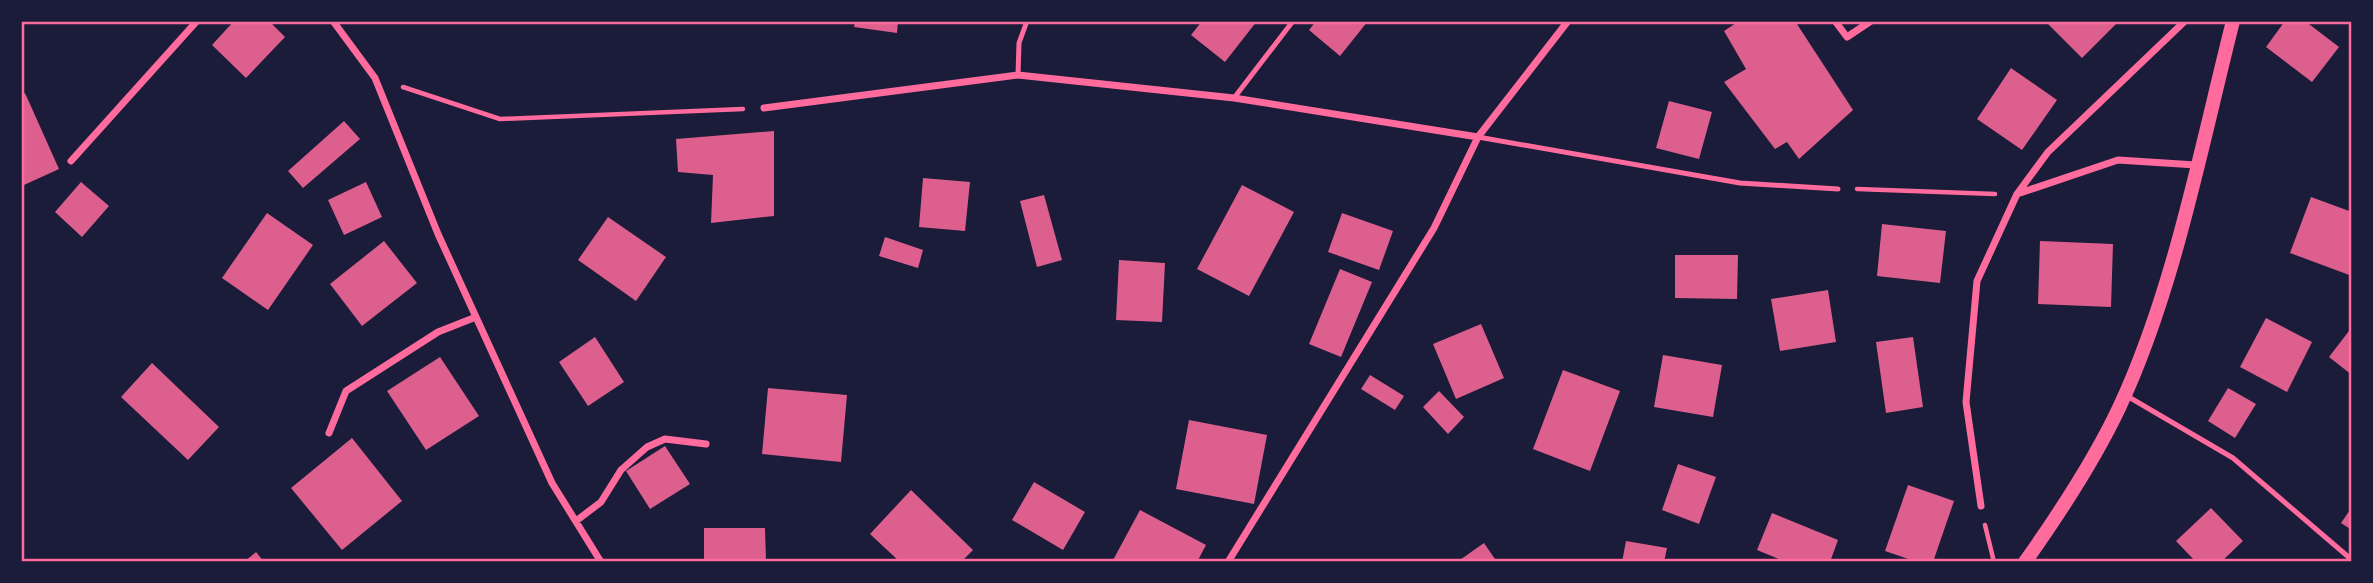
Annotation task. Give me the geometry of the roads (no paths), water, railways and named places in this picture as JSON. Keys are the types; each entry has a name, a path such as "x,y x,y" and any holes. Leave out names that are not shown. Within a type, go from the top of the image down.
{"main road":[{"path":"2025,562 2052,525 2124,394 2166,281 2234,21"}],"street":[{"path":"71,161 197,21"},
{"path":"333,21 375,78 476,317 552,483 601,562"},
{"path":"1228,562 1434,228 1478,137 1568,21"},
{"path":"1835,21 1847,37 1871,21"},
{"path":"1981,506 1966,402 1977,281 2017,194 2048,152 2185,21"},
{"path":"764,108 1018,75 1234,98 1478,137"},
{"path":"2017,194 2118,160 2196,164"},
{"path":"330,433 346,391 438,332 476,317"},
{"path":"576,521 601,502 621,470 647,447 665,439 706,444"}],"lane":[{"path":"1018,75 1019,43 1027,21"},
{"path":"1234,98 1293,21"},
{"path":"1478,137 1740,183 1838,189"},
{"path":"2124,394 2233,458 2352,560"}]}
